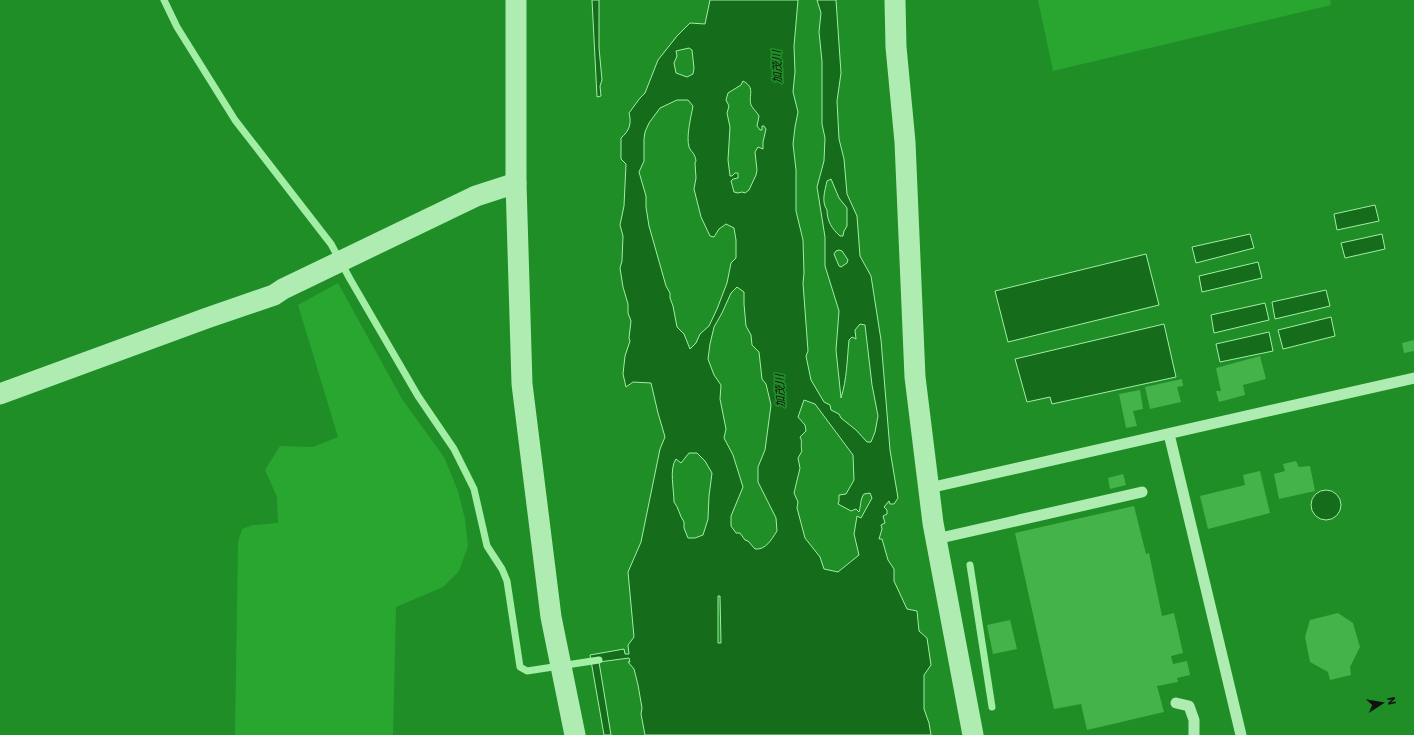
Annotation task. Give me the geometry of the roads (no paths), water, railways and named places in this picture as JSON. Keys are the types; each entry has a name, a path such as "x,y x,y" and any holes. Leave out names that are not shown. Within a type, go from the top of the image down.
{"street":[{"path":"516,0 516,184 522,384 550,617 575,735"},
{"path":"895,0 896,47 905,142 915,377 936,539 973,735"},
{"path":"0,394 274,295 283,289 476,196 516,184"}],"lane":[{"path":"929,488 1414,378"},
{"path":"1169,434 1241,735"},
{"path":"936,539 1142,492"},
{"path":"1176,703 1189,706 1194,720 1194,735"}],"water":[{"path":"592,0 599,0 599,48 602,80 600,86 601,96 597,97"},
{"name":"加茂川","path":"710,0 798,0 794,46 795,72 793,92 798,112 793,144 796,170 796,211 803,240 803,283 808,351 806,356 811,380 824,402 830,405 831,410 839,414 841,418 856,430 867,442 871,442 875,432 878,416 872,385 865,325 860,324 855,330 856,339 852,337 849,340 846,377 841,398 836,350 839,311 825,266 825,237 817,187 824,161 825,138 822,124 822,61 819,32 821,13 817,0 836,0 841,73 837,101 839,139 844,159 847,194 857,216 860,256 871,276 881,340 890,450 898,498 894,504 890,504 889,501 884,507 887,510 887,514 883,516 885,523 881,525 882,529 879,539 882,539 888,560 894,569 894,581 907,609 917,611 919,631 927,638 931,665 924,675 924,709 931,735 645,735 638,685 634,669 628,662 630,662 629,658 599,662 611,735 604,735 590,655 624,649 625,654 629,654 628,645 634,637 628,572 641,542 660,449 665,437 651,383 633,382 626,387 623,374 625,356 630,341 631,321 628,313 628,304 620,268 622,261 623,236 620,225 624,206 626,164 621,159 621,138 629,127 629,113 645,93 658,60 677,36 690,23 705,24","holes":["689,48 692,50 694,68 693,74 687,77 676,73 674,63 677,56 676,51","743,81 747,84 751,92 751,105 759,116 757,126 760,130 762,130 762,126 766,129 763,149 758,147 755,152 757,170 756,175 749,190 745,193 734,192 731,181 738,178 738,173 730,176 728,160 730,127 727,113 729,106 726,100 728,93 741,85","677,100 688,100 693,106 689,126 688,143 696,161 696,178 694,189 701,217 710,236 714,237 719,229 726,224 734,228 736,258 731,263 727,283 709,326 700,334 696,343 690,349 684,334 677,327 670,293 666,286 649,226 646,196 639,172 644,161 644,139 649,123 660,108","831,179 839,198 847,208 847,226 843,236 840,236 832,228 829,221 824,203 827,181","836,251 842,251 848,260 847,263 841,267 839,266 834,254","737,287 744,292 746,326 751,335 752,345 759,352 762,379 766,384 771,405 765,450 758,467 758,482 776,518 777,531 768,544 759,549 755,549 740,533 736,533 731,526 731,516 743,487 733,455 724,438 726,429 720,399 721,385 714,375 708,359 714,327 731,293","804,400 815,404 853,455 854,480 846,494 839,495 838,504 851,511 856,509 859,512 861,500 864,494 870,493 872,498 861,518 857,516 854,534 859,555 838,572 824,569 820,557 805,538 797,508 798,502 794,493 800,468 798,458 802,451 800,437 806,431 805,425 798,417","689,453 697,453 705,461 712,473 708,519 703,535 695,538 688,538 684,528 684,522 674,502 672,474 676,459 681,463","718,596 720,596 721,643 718,643"]},
{"path":"1375,205 1379,221 1337,230 1334,214"},
{"path":"1250,234 1254,248 1196,263 1192,247"},
{"path":"1382,234 1385,249 1345,258 1341,243"},
{"path":"1146,254 1159,305 1008,342 995,291"},
{"path":"1258,262 1262,278 1202,292 1199,276"},
{"path":"1326,290 1330,306 1275,319 1272,302"},
{"path":"1265,303 1269,320 1214,333 1211,315"},
{"path":"1331,317 1335,336 1283,349 1278,330"},
{"path":"1164,324 1176,377 1052,404 1050,397 1027,402 1015,359"},
{"path":"1269,332 1273,351 1220,362 1216,344"},
{"path":"1326,490 1337,494 1341,505 1337,516 1326,520 1315,516 1311,505 1315,494"}],"waterway":[{"path":"164,0 177,27 235,120 331,244 418,396 454,449 474,489 487,546 502,569 507,581 520,667 527,671 599,660"},
{"path":"970,565 992,707"}]}
